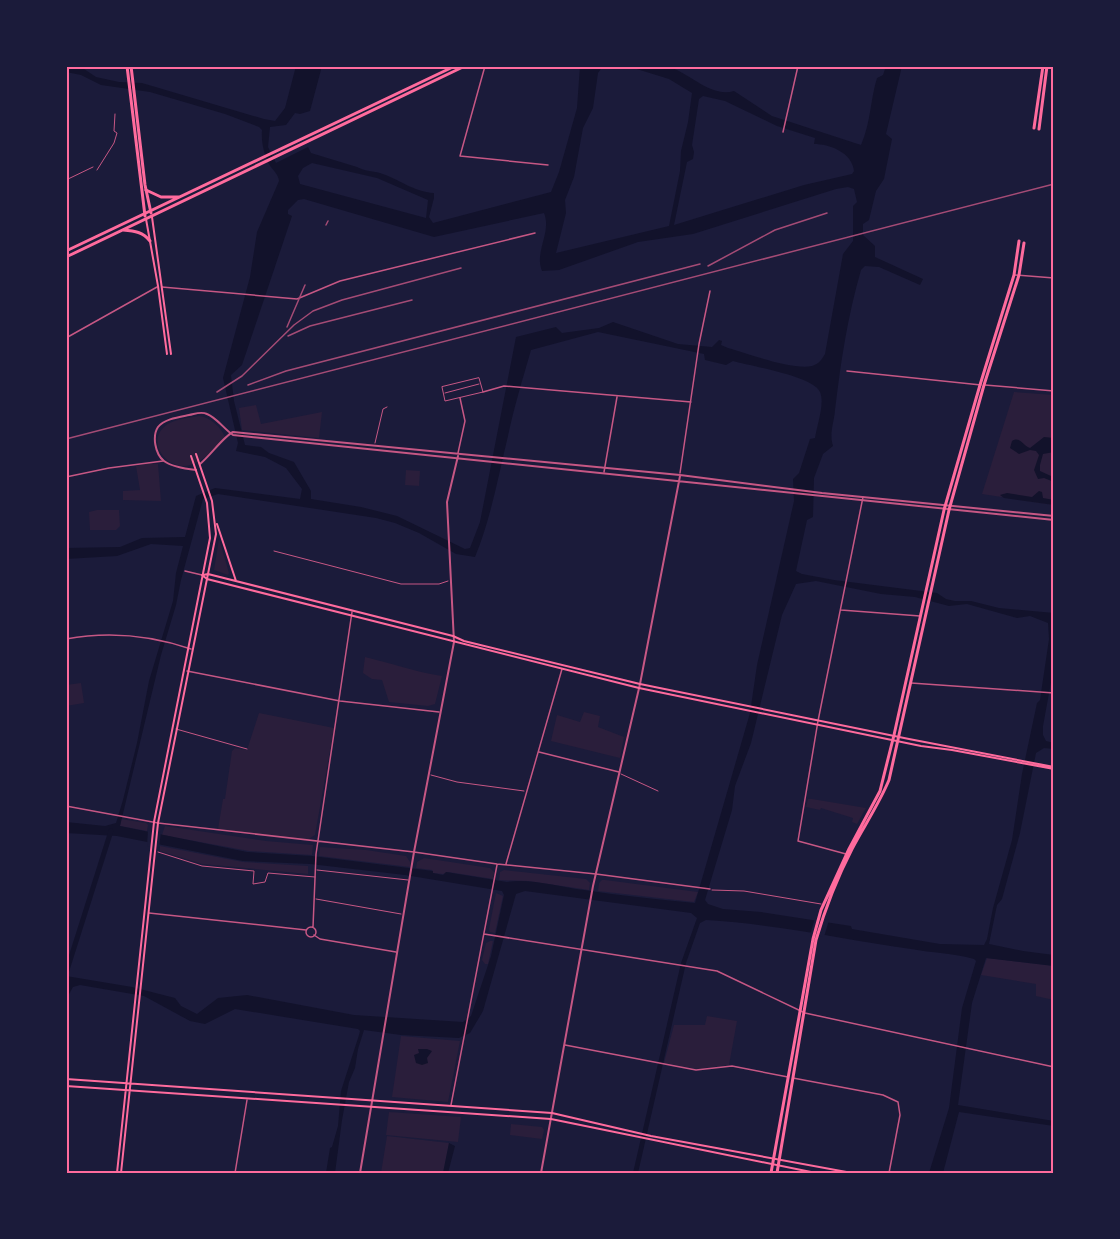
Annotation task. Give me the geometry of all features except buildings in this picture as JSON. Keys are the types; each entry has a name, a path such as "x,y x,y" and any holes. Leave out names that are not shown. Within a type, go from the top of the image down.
{"main road":[{"path":"127,66 130,78 133,99 146,190 163,287 169,354 145,216 133,99"},
{"path":"130,78 131,66"},
{"path":"151,213 276,149 455,66"},
{"path":"66,251 294,148 465,66"},
{"path":"1036,128 1045,66"},
{"path":"146,190 160,197 180,197"},
{"path":"66,257 122,230 145,216"},
{"path":"122,230 140,232 150,241"},
{"path":"777,1173 800,1011 815,939 823,910 848,854 884,792 898,742 950,508 982,385 1019,275 1021,242 1014,275 945,508 880,791 848,854 823,905 823,910"},
{"path":"139,980 154,822 216,534 212,501 196,454"},
{"path":"117,1173 158,823 210,538 207,503 191,456"},
{"path":"215,518 236,581"},
{"path":"202,575 208,574 236,581 453,642 639,686 1018,761"},
{"path":"202,575 207,579 453,636 464,641 562,667"},
{"path":"817,722 898,742 1054,768"},
{"path":"771,1173 805,1013 815,939"},
{"path":"121,1173 132,1084 136,1005"},
{"path":"67,1079 552,1113 637,1135"},
{"path":"66,1086 551,1119 852,1173"},
{"path":"651,1137 816,1173"}],"street":[{"path":"485,66 460,156 548,165"},
{"path":"783,132 798,66"},
{"path":"66,338 158,286 300,298 340,281 535,233"},
{"path":"1014,275 1054,278"},
{"path":"541,1173 593,886 639,686 679,481 699,344 710,291"},
{"path":"847,371 1054,391"},
{"path":"483,392 504,386 691,402"},
{"path":"604,473 617,396"},
{"path":"360,1173 409,880 453,642 447,502 465,421 460,398"},
{"path":"164,461 157,452 155,443 158,427 164,422 201,412 208,414 232,433 486,458 679,481 786,490"},
{"path":"200,464 232,433"},
{"path":"66,477 109,468 164,461 196,470"},
{"path":"508,461 680,475 822,495 1054,518"},
{"path":"848,854 798,841 817,722 863,499"},
{"path":"185,571 202,575"},
{"path":"840,610 926,617"},
{"path":"314,935 316,931 313,927 316,854 352,613"},
{"path":"66,639 115,634 159,640 190,648"},
{"path":"506,865 562,667"},
{"path":"187,671 340,701 440,712"},
{"path":"911,683 1054,693"},
{"path":"538,752 619,772"},
{"path":"66,806 158,823 596,874 710,890"},
{"path":"451,1106 497,864"},
{"path":"144,912 306,930 313,927"},
{"path":"306,930 308,936 314,935 320,939 397,952"},
{"path":"484,934 717,971 805,1013 1054,1067"},
{"path":"564,1045 696,1070 732,1066 883,1095 898,1102 900,1115 889,1173"},
{"path":"235,1173 247,1100"}],"lane":[{"path":"98,170 114,143 117,133 114,131 115,114"},
{"path":"66,180 93,167"},
{"path":"479,378 483,392 445,401 442,387 479,378"},
{"path":"443,393 480,384"},
{"path":"374,447 383,410 387,407"},
{"path":"274,551 401,584 439,584 450,580"},
{"path":"176,729 246,749"},
{"path":"619,772 658,791"},
{"path":"429,774 457,782 527,792"},
{"path":"156,851 202,866 254,871 252,884 265,882 268,873 315,877"},
{"path":"315,870 409,880"},
{"path":"710,890 744,891 823,905"},
{"path":"314,898 403,915"}],"shaded area":[{"path":"66,66 84,69 96,77 119,82 142,83 275,121 285,108 296,66 322,66 310,111 295,113 286,125 270,127 268,147 276,163 308,147 311,153 380,173 420,190 434,193 429,217 433,223 551,192 577,108 580,66 603,66 598,73 593,108 583,128 574,177 565,200 566,213 556,253 669,226 692,93 669,79 627,66 669,67 717,91 734,91 772,116 861,145 867,128 877,78 883,75 886,66 902,66 886,134 892,139 884,179 876,191 869,220 863,224 863,235 875,246 875,257 923,279 920,285 879,267 865,266 861,270 842,357 832,432 833,446 823,454 814,478 813,517 807,520 796,571 834,580 937,593 946,599 955,601 971,601 999,608 1054,613 1054,666 1043,735 1046,741 1054,743 1054,749 1044,748 1036,753 1020,833 1002,899 997,905 989,944 1054,955 1054,966 986,958 972,1003 958,1105 1054,1121 1054,1126 959,1112 943,1173 929,1173 949,1108 962,1008 976,961 958,955 783,928 706,920 700,923 686,963 638,1173 633,1173 681,963 697,918 691,913 525,891 516,894 483,1011 470,1033 459,1038 401,1035 364,1030 355,1068 349,1082 335,1173 326,1173 330,1148 338,1126 341,1091 359,1035 358,1029 235,1009 205,1024 190,1021 144,996 80,985 73,987 68,996 66,1024 66,976 132,987 175,998 181,1006 197,1014 218,998 247,995 354,1015 463,1022 471,1016 491,956 504,895 502,891 405,875 310,864 243,861 117,836 66,833 66,822 105,826 116,823 137,743 149,681 173,601 176,573 183,546 151,544 117,556 66,559 66,548 120,547 142,538 185,537 196,496 215,488 300,499 302,489 286,468 265,457 236,451 238,443 223,378 250,277 257,232 279,181 266,156 262,143 262,130 225,114 150,92 101,85 81,75 66,72","holes":["703,96 725,101 777,126 815,138 814,144 833,148 844,154 852,164 854,171 852,174 804,185 674,225 687,162 693,159 692,145 699,99","312,163 377,178 428,200 426,218 300,184 298,176 303,168","848,187 854,189 857,202 853,206 853,241 843,254 825,354 812,366 793,366 770,361 728,348 721,345 722,341 719,340 712,347 678,344 613,322 599,328 562,333 556,327 516,337 480,522 470,548 465,549 397,516 361,507 311,499 311,491 294,462 269,453 261,447 245,445 234,401 231,375 242,365 292,216 288,214 288,210 298,200 304,199 434,237 544,213 546,227 540,257 542,271 559,270 638,242 693,234","598,332 704,354 705,360 726,365 733,361 780,372 806,381 820,392 821,408 815,438 810,439 799,473 793,479 794,501 757,665 750,713 695,903 612,894 535,882 507,882 446,872 443,875 433,873 433,871 312,856 247,852 120,826 161,655 203,499 218,494 376,518 419,533 456,554 475,557 490,512 531,350","816,581 881,594 915,597 949,606 967,604 1017,618 1030,616 1048,623 1049,639 1040,700 1037,703 1022,774 1012,840 984,945 940,944 852,929 851,926 761,912 723,909 708,904 705,900 732,810 735,786 751,743 782,615 796,584"]},
{"path":"1014,392 1054,395 1054,505 982,494"},
{"path":"256,405 261,424 322,412 319,438 242,430 239,408"},
{"path":"199,416 215,423 225,437 207,456 196,463 184,466 170,462 158,446 159,433 171,422"},
{"path":"1044,437 1054,438 1054,452 1043,454 1040,471 1051,476 1054,472 1054,482 1044,478 1038,479 1034,470 1039,455 1036,451 1030,450 1019,454 1010,448 1012,441 1019,440 1030,448"},
{"path":"158,464 161,501 123,500 123,491 140,490 136,466"},
{"path":"406,470 420,471 419,486 405,485"},
{"path":"1039,491 1042,492 1043,498 1054,500 1054,505 1004,498 1000,495 1007,493 1032,497"},
{"path":"119,510 120,526 116,530 90,530 89,512"},
{"path":"219,539 229,573 228,575 214,570"},
{"path":"365,657 442,676 435,704 428,706 389,702 382,680 372,679 363,673"},
{"path":"81,683 84,703 66,706 66,685"},
{"path":"584,712 600,716 598,727 624,737 620,758 551,741 557,715 580,722"},
{"path":"259,713 334,728 315,835 307,840 218,829 232,751 235,748 247,750"},
{"path":"808,799 866,808 857,824 852,822 853,818 821,808 820,810 806,807"},
{"path":"121,819 146,823 147,831 120,826"},
{"path":"165,826 266,841 313,845 312,855 249,851 162,835"},
{"path":"160,846 243,862 308,866 308,874 202,864 160,851"},
{"path":"320,847 366,850 406,856 410,867 319,856"},
{"path":"424,858 490,868 494,872 493,879 448,872 433,873 432,870 416,868 417,862"},
{"path":"504,870 586,879 590,883 589,890 528,881 499,880 500,872"},
{"path":"602,880 698,892 694,902 598,891"},
{"path":"496,893 503,896 495,933 490,932 489,929"},
{"path":"493,941 488,964 485,964 482,960 486,943"},
{"path":"987,958 1054,966 1054,1000 1036,996 1036,984 981,975"},
{"path":"707,1016 737,1021 729,1065 696,1069 664,1063 674,1025 705,1025"},
{"path":"401,1036 460,1041 448,1102 392,1097"},
{"path":"418,1049 432,1051 427,1058 428,1063 422,1065 416,1063 414,1055 419,1053"},
{"path":"389,1112 461,1117 458,1142 386,1135"},
{"path":"511,1124 542,1127 544,1130 542,1139 510,1135"},
{"path":"387,1136 449,1143 443,1173 381,1173"},
{"path":"449,1143 455,1146 448,1173 443,1173"}],"pier":[{"path":"148,830 161,832 159,848 147,846"},
{"path":"815,918 829,920 824,937 810,935"}],"waterway":[{"path":"66,973 111,831"}],"railway":[{"path":"66,439 1054,184"},
{"path":"708,266 775,230 827,213"},
{"path":"326,225 328,221"},
{"path":"248,385 286,371 700,264"},
{"path":"217,392 242,376 294,325 313,311 342,300 461,268"},
{"path":"287,327 305,285"},
{"path":"288,336 310,326 412,300"}]}
